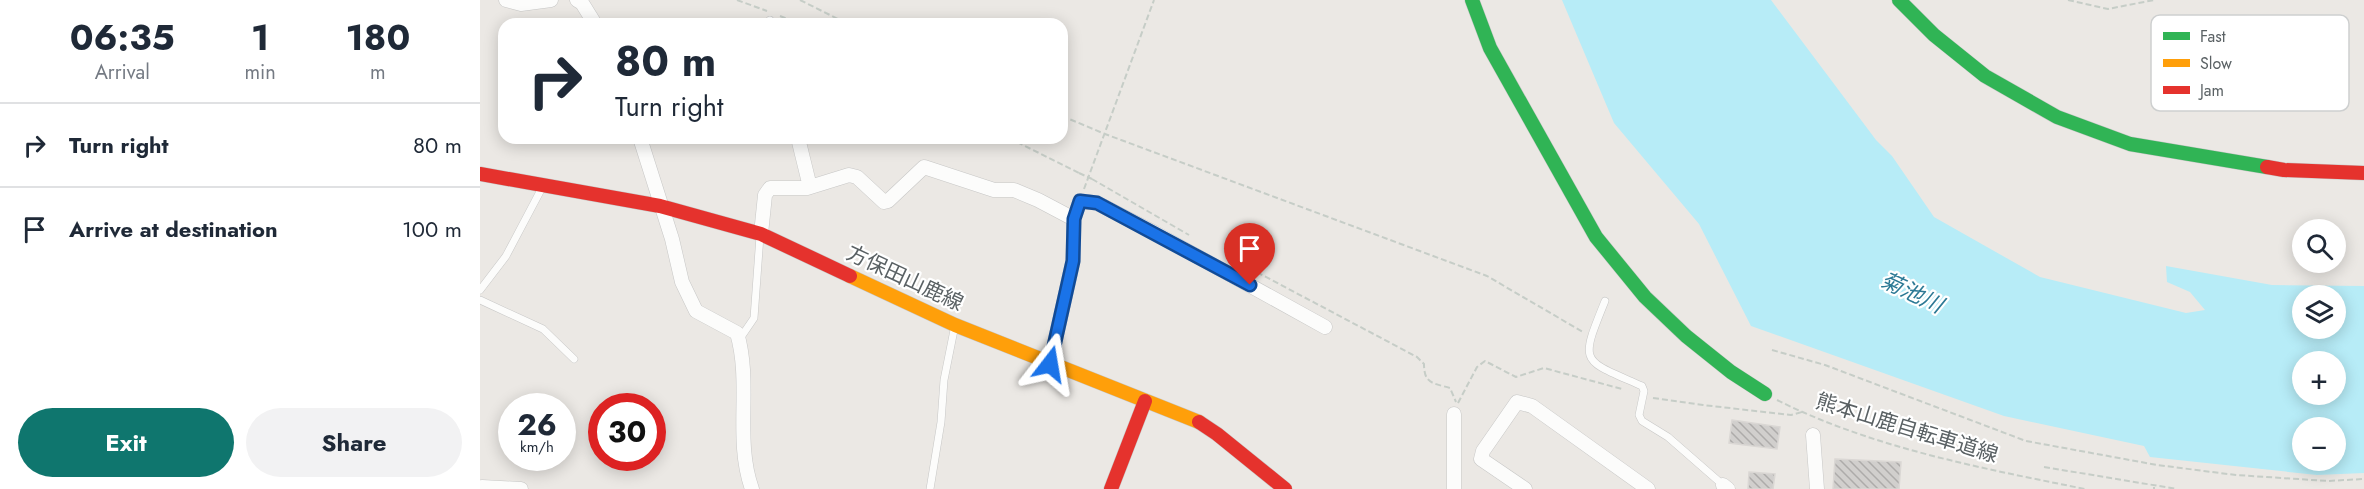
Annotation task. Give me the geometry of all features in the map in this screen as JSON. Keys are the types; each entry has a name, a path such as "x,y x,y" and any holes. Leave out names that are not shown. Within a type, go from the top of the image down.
{"street":[{"path":"506,0 521,4 551,0"},
{"path":"577,0 582,3 591,18"},
{"path":"1472,0 1490,48 1596,237 1645,297 1686,336 1731,372 1765,394"},
{"path":"1899,0 1934,35 1985,76 2057,117 2108,138 2130,144 2284,170 2364,173"},
{"path":"642,144 672,239 682,282 696,311 737,333 742,349 743,437 752,489"},
{"path":"799,144 810,187"},
{"path":"761,234 765,195 770,188 810,187 849,175 857,177 884,202 888,201 924,167 994,189 1014,190 1074,219"},
{"name":"方保田山鹿線","path":"480,174 660,206 761,234 955,325 1198,422 1217,434 1285,489"},
{"path":"1050,364 1073,261 1074,219 1080,201 1097,203 1136,223 1325,327"},
{"path":"1111,489 1145,401"},
{"path":"1525,489 1481,459 1483,451 1517,402 1532,406 1648,489"},
{"path":"1454,414 1454,489"},
{"path":"1813,435 1817,489"},
{"path":"482,487 521,489"}],"lane":[{"path":"480,290 506,256 543,186"},
{"path":"739,340 754,318 761,234"},
{"path":"480,300 543,328 574,359"},
{"path":"1605,301 1590,336 1587,350 1591,359 1598,366 1642,386 1644,396 1639,415 1642,421 1668,437 1725,487"},
{"path":"930,489 941,422 944,380 955,325"}],"path":[{"path":"737,0 761,8"},
{"path":"801,0 836,18"},
{"path":"1080,201 1154,0"},
{"path":"2068,0 2108,9 2154,0"},
{"path":"1068,119 1487,276 1590,336"},
{"path":"1021,144 1092,179 1192,237"},
{"name":"熊本山鹿自転車道線","path":"1245,266 1417,357 1424,364 1424,374 1430,382 1450,388 1457,405 1477,367 1485,362 1516,377 1544,368 1644,396 1791,414 1802,412 1843,429 1967,464 2085,489"},
{"path":"1772,350 1825,365 2026,441 2157,465 2236,476 2328,481 2364,479"},
{"path":"1765,394 1802,412"},
{"path":"2044,467 2177,489"}],"water":[{"name":"菊池川","path":"1562,0 1771,0 1876,140 1892,156 1934,217 2040,277 2186,313 2205,310 2190,292 2167,282 2166,266 2272,285 2292,285 2292,339 2346,339 2346,286 2364,286 2364,473 2317,475 2150,457 2144,446 2004,416 1751,326 1699,224 1614,123"}],"building":[{"path":"1732,420 1780,427 1777,449 1729,443"},
{"path":"1835,459 1901,462 1899,489 1833,489"},
{"path":"1749,472 1775,474 1773,489 1748,489"}],"traffic: fast":[{"path":"1472,0 1490,48 1596,237 1645,297 1686,336 1731,372 1765,394"},
{"path":"1899,0 1934,35 1985,76 2057,117 2130,144 2267,167"}],"traffic: slow":[{"path":"850,276 955,325 1199,422"}],"traffic: jam":[{"path":"2267,167 2284,170 2364,173"},
{"path":"480,174 660,206 761,234 850,276"},
{"path":"1111,489 1145,401"},
{"path":"1199,422 1285,489"}],"route":[{"path":"1050,364 1073,261 1074,219 1080,201 1097,203 1250,285"}]}
